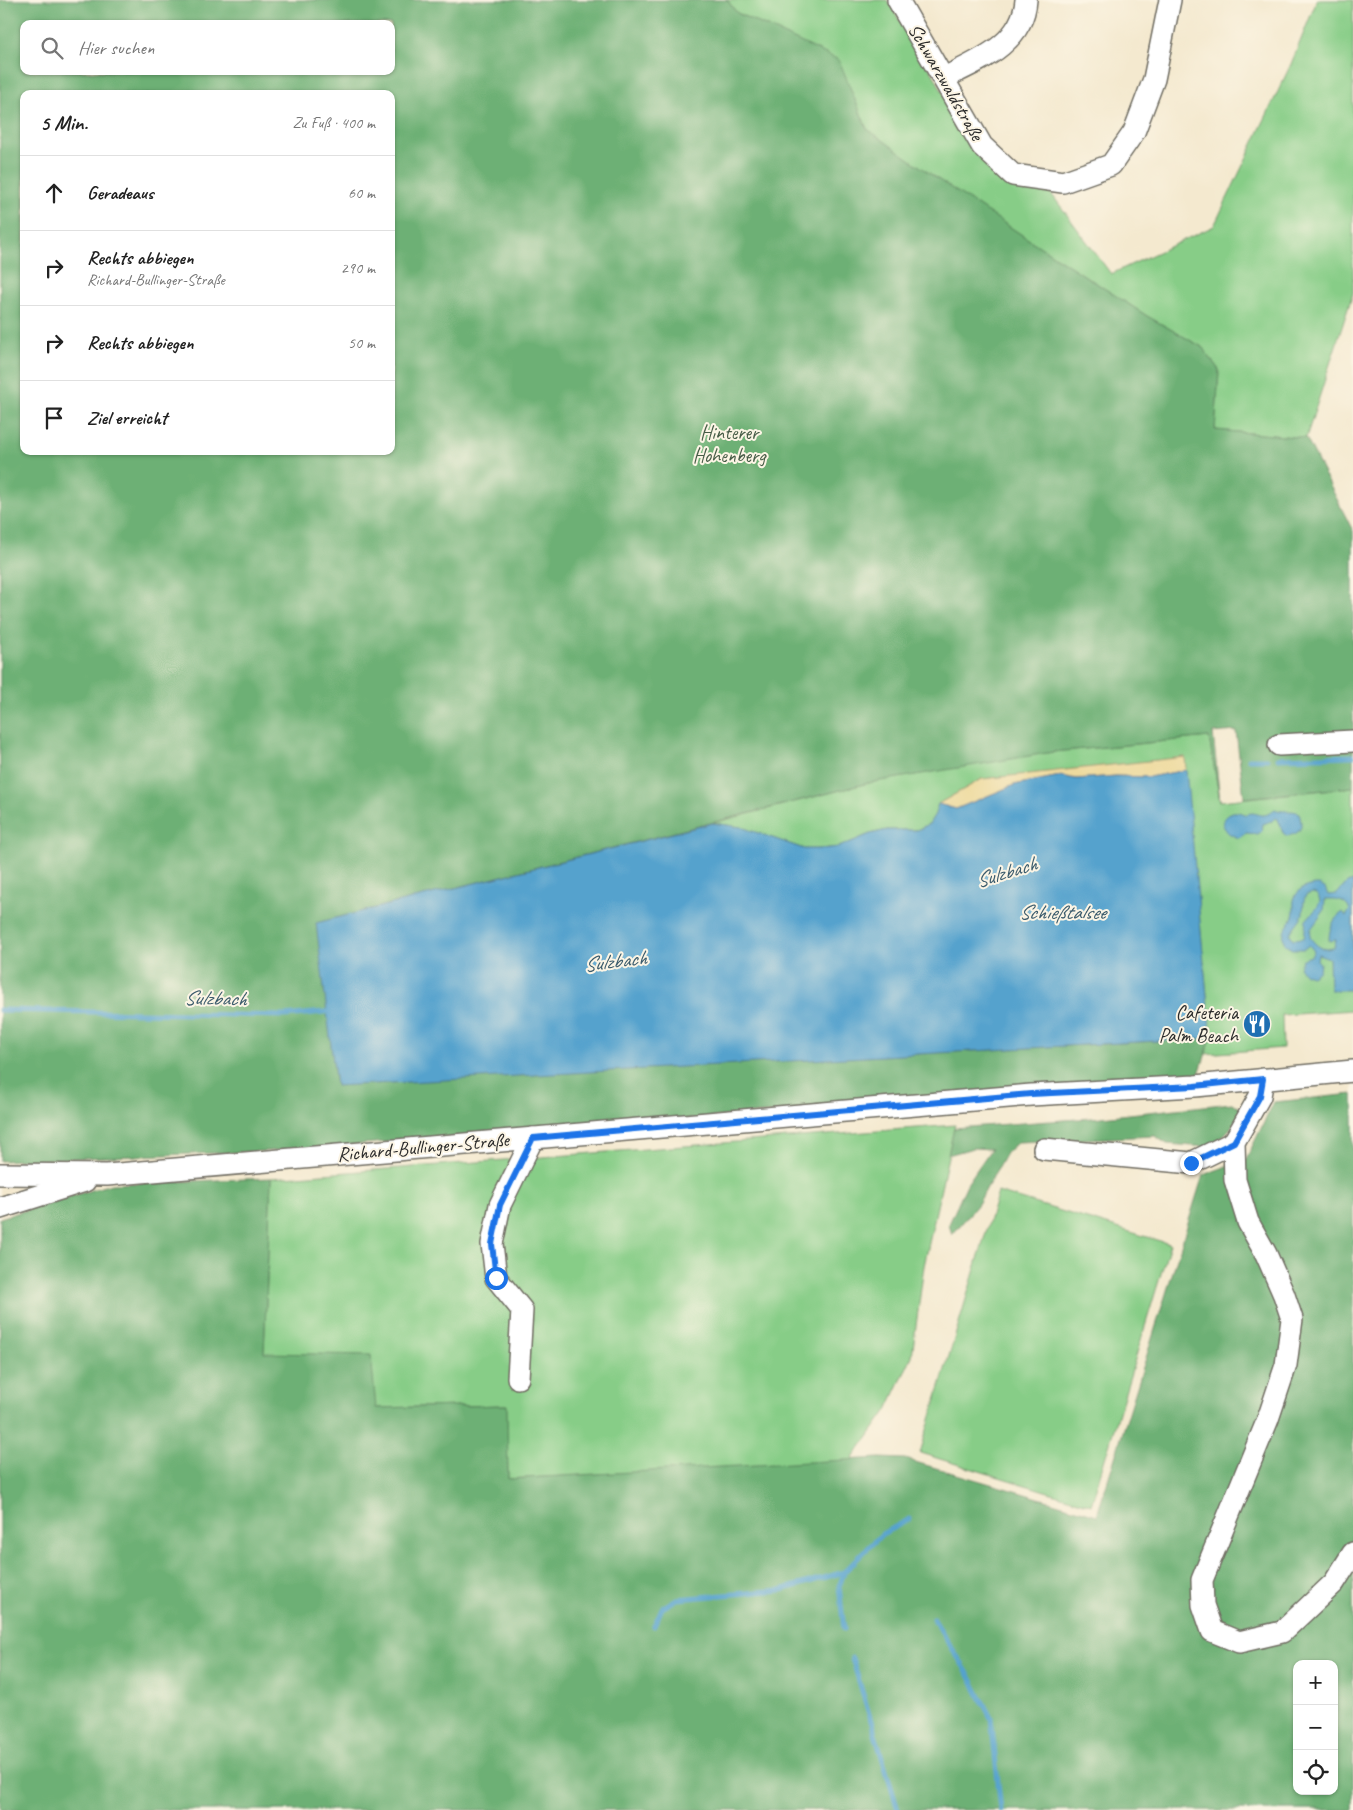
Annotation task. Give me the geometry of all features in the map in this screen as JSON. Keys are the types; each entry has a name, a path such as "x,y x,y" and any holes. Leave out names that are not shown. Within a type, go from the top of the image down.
{"street":[{"name":"Schwarzwaldstraße","path":"898,0 982,146 1013,175 1063,182 1111,165 1134,132 1154,79 1170,0"},
{"path":"944,78 999,48 1017,30 1026,6 1026,0"},
{"path":"1279,745 1353,741"},
{"name":"Richard-Bullinger-Straße","path":"0,1174 107,1175 1031,1094 1194,1086 1353,1071"},
{"path":"1263,1079 1260,1096 1234,1142 1235,1180 1246,1214 1284,1295 1292,1319 1286,1365 1268,1419 1202,1580 1203,1606 1212,1631 1239,1642 1282,1632 1334,1583 1353,1554"},
{"path":"518,1378 522,1310 496,1278 492,1244 500,1205 533,1138"},
{"path":"1044,1149 1191,1163 1234,1142"},
{"path":"0,1208 107,1175"}],"green space":[{"name":"Hinterer Hohenberg","path":"0,0 727,0 737,13 839,60 867,129 1025,237 1147,316 1202,347 1219,370 1215,430 1306,438 1353,531 1353,787 1244,798 1236,731 1213,733 1220,801 1209,737 1053,752 868,783 317,923 336,1085 1211,1038 1197,1080 271,1151 0,1161"},
{"path":"727,0 887,0 935,77 974,153 1013,186 1050,192 1111,274 1214,226 1291,64 1317,0 1353,0 1353,293 1306,438 1215,430 1219,370 1202,347 1147,316 1025,237 867,129 838,60 737,13"},
{"path":"1209,737 1220,801 1353,787 1353,1010 1282,1015 1283,1048 1205,1054 1211,1038 1184,758 982,779 938,804 935,815 929,824 917,830 887,830 870,834 839,847 804,849 741,827 713,823 868,783 992,761 1053,752"},
{"path":"1353,1094 1353,1810 0,1810 0,1218 111,1184 271,1178 264,1353 371,1355 376,1408 507,1405 508,1479 880,1458 905,1459 1097,1515 1203,1175 1246,1159 1274,1102"},
{"path":"1232,1103 1242,1110 1230,1129 1221,1138 1206,1147 1167,1144 1155,1136 1018,1142 1006,1153 978,1204 952,1235 949,1224 967,1184 991,1149 973,1148 948,1155 954,1128 1092,1118"},
{"path":"955,1125 924,1266 912,1356 887,1410 851,1461 508,1479 506,1405 376,1408 264,1353 271,1178"},
{"path":"998,1192 1170,1244 1091,1505 920,1453"}],"sand":[{"path":"1185,757 1186,770 1149,777 1116,776 1076,779 1060,776 1014,785 956,809 938,804 982,779"}],"water":[{"name":"Schießtalsee","path":"1186,770 1211,1038 336,1086 316,923 713,823 741,827 804,849 839,847 870,834 887,830 917,830 929,824 938,804 956,809 1014,785 1060,776 1076,779 1116,776 1149,777"},
{"path":"1275,809 1299,813 1300,829 1296,833 1287,836 1283,833 1278,819 1275,818 1263,824 1262,831 1258,834 1246,833 1239,838 1229,833 1223,824 1226,816 1231,813 1265,815"},
{"path":"1353,881 1353,990 1330,990 1329,958 1318,954 1319,971 1312,976 1305,974 1299,967 1303,959 1311,956 1314,951 1309,945 1304,949 1292,949 1285,945 1283,936 1293,916 1295,896 1300,890 1319,885 1325,888 1328,895 1337,894 1347,883","holes":["1313,893 1318,895 1320,901 1317,908 1306,920 1304,938 1293,939 1290,934 1302,916 1306,895","1325,900 1342,902 1350,910 1346,916 1343,912 1334,921 1329,941 1336,940 1334,947 1327,949 1315,943 1310,937 1311,929 1324,911"]}],"waterway":[{"name":"Sulzbach","path":"1278,758 1353,756"},
{"name":"Sulzbach","path":"1249,759 1267,759"},
{"name":"Sulzbach","path":"0,1010 285,1016 334,1011"},
{"path":"844,1629 839,1587 844,1572 882,1534 910,1519"},
{"path":"654,1626 662,1608 677,1599 781,1590 844,1572"},
{"path":"933,1618 969,1675 991,1718 1001,1810"},
{"path":"852,1658 898,1810"}],"place":[{"name":"Cafeteria Palm Beach","path":"1257,1024"}],"route":[{"path":"496,1278 492,1244 500,1205 533,1138 1031,1094 1194,1086 1263,1079 1260,1096 1234,1142 1191,1163"}]}
